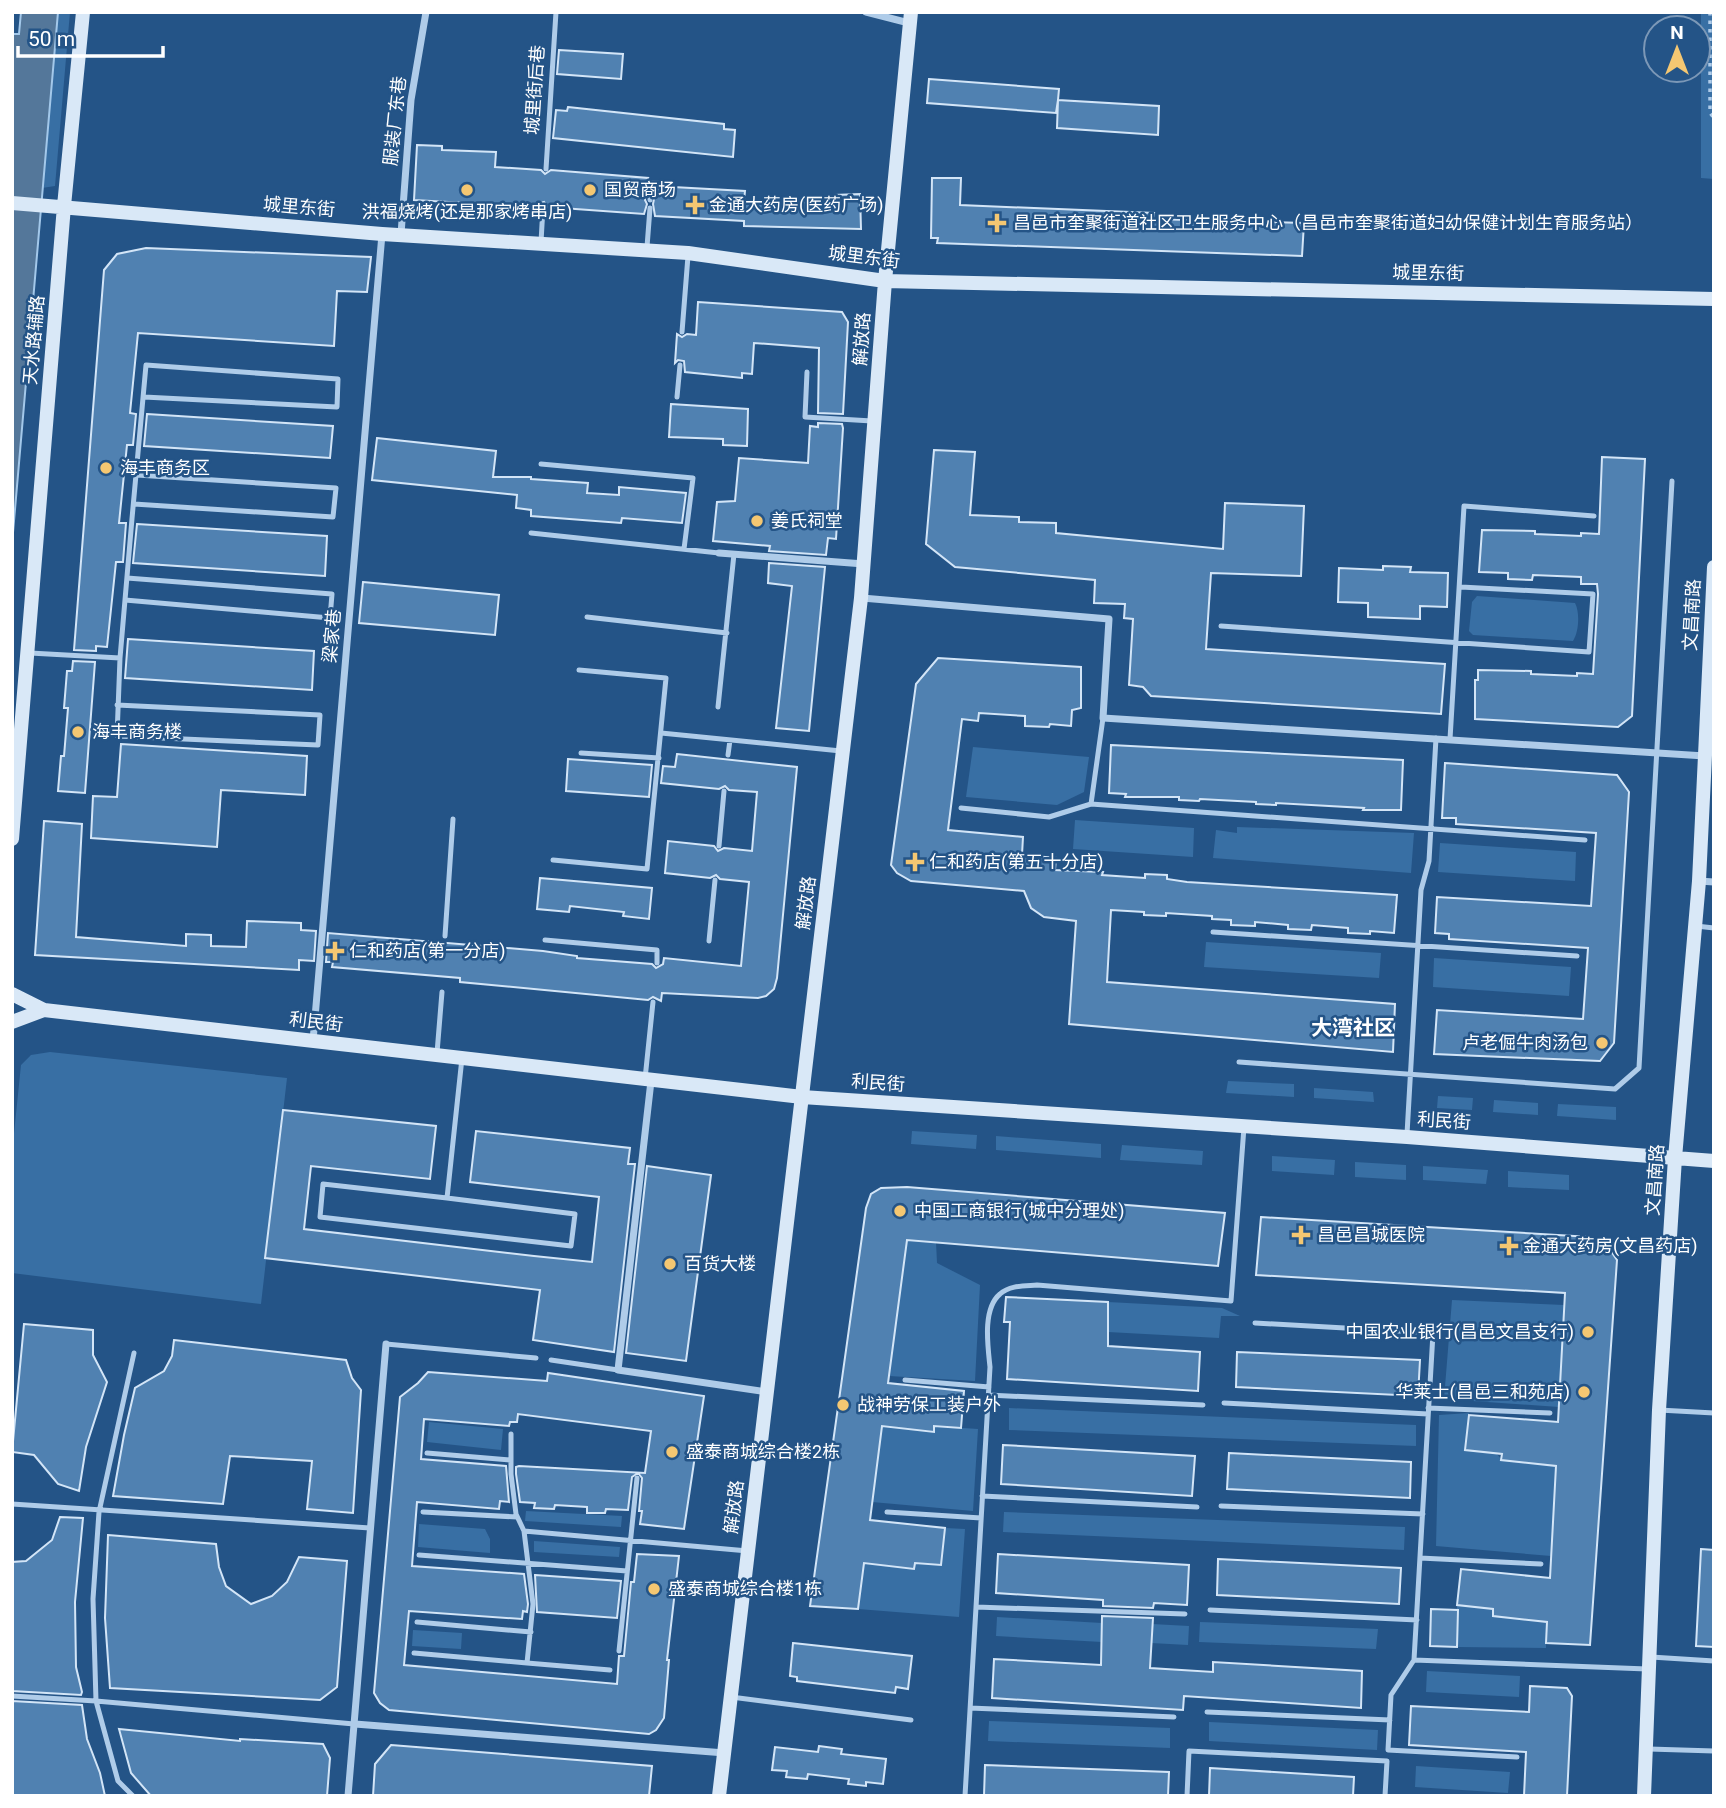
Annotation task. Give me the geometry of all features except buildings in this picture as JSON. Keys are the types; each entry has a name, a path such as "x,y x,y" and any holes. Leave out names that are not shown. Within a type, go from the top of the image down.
{"street":[{"name":"天水路辅路","path":"12,839 64,206 83,12"},
{"name":"服装厂东巷","path":"401,234 411,100 426,12"},
{"path":"866,12 910,18"},
{"name":"解放路","path":"719,1796 861,598 885,281 910,18"},
{"name":"城里东街","path":"12,203 382,234 688,253 885,281 1714,299"},
{"name":"梁家巷","path":"313,1041 382,234"},
{"path":"719,553 864,564"},
{"name":"文昌南路","path":"1644,1796 1659,1410 1675,1158 1696,926 1707,881 1705,755 1714,567"},
{"path":"861,598 1109,619 1102,718 1705,755"},
{"name":"利民街","path":"12,995 44,1010 802,1097 1407,1137 1714,1161"},
{"name":"利民街","path":"12,1022 44,1010"},
{"path":"648,1080 618,1370 767,1392"},
{"path":"348,1796 386,1344"},
{"path":"355,1724 724,1753"}],"lane":[{"name":"城里街后巷","path":"546,169 556,12"},
{"path":"650,200 651,183 669,184"},
{"path":"541,244 543,207"},
{"path":"647,251 650,208"},
{"path":"682,332 688,253"},
{"path":"117,705 320,715 318,745 117,736 117,705 146,365 338,379 337,407 144,397"},
{"path":"677,397 680,365"},
{"path":"807,372 805,417 875,421"},
{"path":"541,464 693,478 684,549"},
{"path":"134,503 333,517 336,488 136,475"},
{"path":"1239,1062 1615,1089 1639,1068 1672,481"},
{"path":"1450,739 1464,506 1594,516"},
{"path":"531,533 719,553"},
{"path":"718,707 734,554"},
{"path":"125,600 330,618 332,594 127,578"},
{"path":"1221,626 1589,652 1593,594 1461,587"},
{"path":"587,617 727,633"},
{"path":"27,653 120,658"},
{"path":"554,860 647,869 666,678 579,670"},
{"path":"1091,804 1102,718"},
{"path":"662,733 844,751"},
{"path":"1407,1137 1421,890 1429,860 1436,738"},
{"path":"728,755 730,740"},
{"path":"581,753 659,758"},
{"path":"719,846 724,791"},
{"path":"961,808 1049,817 1091,804 1585,840"},
{"path":"445,936 453,818"},
{"path":"709,941 715,880"},
{"path":"1696,926 1714,928"},
{"path":"1213,932 1577,956"},
{"path":"545,940 657,950 657,963"},
{"path":"437,1056 442,992"},
{"path":"648,1080 653,1002"},
{"path":"447,1198 462,1058"},
{"path":"965,1796 989,1387 989,1314 999,1294 1017,1286 1037,1285 1231,1301 1244,1127"},
{"path":"323,1184 447,1198 575,1214 571,1246 320,1217 323,1184"},
{"path":"1255,1323 1433,1333 1414,1660 1391,1695 1388,1750 1517,1757"},
{"path":"386,1344 536,1358"},
{"path":"133,1796 118,1781 96,1700 93,1599 99,1511 134,1353"},
{"path":"551,1360 618,1370"},
{"path":"905,1380 989,1387"},
{"path":"988,1395 1203,1405"},
{"path":"1224,1403 1550,1413"},
{"path":"1659,1410 1714,1413"},
{"path":"511,1434 517,1517 524,1531 533,1604 527,1663"},
{"path":"426,1453 511,1460"},
{"path":"619,1651 637,1478"},
{"path":"982,1496 1197,1507"},
{"path":"12,1504 370,1528"},
{"path":"1222,1506 1423,1514"},
{"path":"887,1511 981,1518"},
{"path":"423,1512 517,1517"},
{"path":"524,1531 748,1551"},
{"path":"419,1555 627,1571"},
{"path":"1420,1558 1541,1564"},
{"path":"976,1606 1185,1614"},
{"path":"1210,1610 1417,1620"},
{"path":"417,1622 531,1632"},
{"path":"414,1653 610,1670"},
{"path":"1414,1660 1651,1663 1714,1661"},
{"path":"12,1696 96,1700 355,1724"},
{"path":"731,1697 912,1720"},
{"path":"970,1708 1174,1717"},
{"path":"1207,1712 1390,1720"},
{"path":"1646,1749 1714,1751"},
{"path":"1187,1796 1189,1751 1387,1761 1385,1796"}],"path":[{"path":"1710,12 1710,113 1714,118"}],"shaded area":[{"path":"21,12 58,12 12,544 12,34 19,34"},
{"path":"58,12 70,12 55,186 42,188"},
{"path":"1714,12 1714,179 1701,178 1701,84 1712,84 1712,14 1701,14"},
{"path":"1477,596 1575,603 1578,627 1575,637 1573,641 1473,635 1469,631 1472,602"},
{"path":"973,747 1089,757 1084,792 1057,805 966,797"},
{"path":"1075,820 1194,828 1193,857 1073,849"},
{"path":"1237,827 1414,833 1411,873 1213,858 1216,830 1237,833"},
{"path":"1440,843 1576,852 1575,881 1438,872"},
{"path":"1206,942 1381,953 1379,978 1204,967"},
{"path":"1434,958 1571,967 1569,996 1433,987"},
{"path":"50,1052 287,1078 261,1304 12,1273 12,1153 21,1065 31,1055"},
{"path":"1228,1081 1294,1084 1294,1097 1226,1093"},
{"path":"1314,1088 1373,1092 1374,1102 1314,1098"},
{"path":"1438,1096 1473,1098 1472,1110 1437,1108"},
{"path":"1494,1100 1538,1103 1538,1115 1493,1112"},
{"path":"1558,1104 1616,1107 1616,1120 1557,1116"},
{"path":"912,1131 977,1135 976,1149 911,1144"},
{"path":"996,1136 1101,1144 1101,1158 996,1150"},
{"path":"1122,1145 1203,1151 1202,1165 1120,1160"},
{"path":"1272,1156 1335,1160 1334,1175 1272,1171"},
{"path":"1355,1162 1406,1165 1406,1180 1355,1177"},
{"path":"1423,1166 1488,1170 1486,1184 1423,1180"},
{"path":"1508,1171 1569,1175 1569,1190 1508,1187"},
{"path":"907,1240 936,1242 937,1263 980,1285 975,1381 889,1376"},
{"path":"1452,1300 1564,1305 1559,1407 1444,1399"},
{"path":"1108,1302 1222,1308 1240,1316 1221,1316 1219,1338 1108,1332"},
{"path":"1009,1408 1416,1425 1416,1446 1009,1430"},
{"path":"1469,1413 1465,1449 1496,1453 1502,1460 1547,1465 1548,1459 1557,1460 1551,1556 1436,1546 1439,1415"},
{"path":"882,1419 933,1432 934,1426 978,1429 973,1511 872,1502"},
{"path":"429,1422 503,1429 501,1450 427,1442"},
{"path":"526,1511 622,1516 621,1527 525,1521"},
{"path":"1004,1512 1405,1527 1404,1550 1003,1532"},
{"path":"419,1524 485,1529 490,1539 490,1553 418,1547"},
{"path":"945,1528 965,1529 959,1617 858,1609 865,1558 869,1564 914,1569 915,1563 941,1565"},
{"path":"534,1541 620,1547 619,1557 534,1552"},
{"path":"1457,1605 1493,1609 1493,1616 1546,1615 1546,1648 1457,1647"},
{"path":"997,1617 1102,1623 1102,1642 996,1636"},
{"path":"1200,1622 1378,1629 1376,1649 1199,1642"},
{"path":"1152,1624 1189,1626 1188,1645 1151,1643"},
{"path":"413,1630 462,1633 461,1649 412,1646"},
{"path":"1427,1671 1520,1676 1519,1697 1426,1692"},
{"path":"989,1721 1170,1728 1170,1748 988,1741"},
{"path":"1209,1722 1378,1730 1377,1750 1209,1741"},
{"path":"1416,1766 1510,1772 1508,1793 1415,1787"}],"place":[{"name":"洪福烧烤(还是那家烤串店)","path":"467,190"},
{"name":"国贸商场","path":"590,190"},
{"name":"金通大药房(医药广场)","path":"695,205"},
{"name":"昌邑市奎聚街道社区卫生服务中心（昌邑市奎聚街道妇幼保健计划生育服务站）","path":"997,223"},
{"name":"海丰商务区","path":"106,468"},
{"name":"姜氏祠堂","path":"757,521"},
{"name":"海丰商务楼","path":"78,732"},
{"name":"仁和药店(第五十分店)","path":"915,862"},
{"name":"仁和药店(第一分店)","path":"335,951"},
{"name":"卢老倔牛肉汤包","path":"1602,1043"},
{"name":"中国工商银行(城中分理处)","path":"900,1211"},
{"name":"昌邑昌城医院","path":"1301,1235"},
{"name":"金通大药房(文昌药店)","path":"1509,1246"},
{"name":"百货大楼","path":"670,1264"},
{"name":"中国农业银行(昌邑文昌支行)","path":"1588,1332"},
{"name":"华莱士(昌邑三和苑店)","path":"1584,1392"},
{"name":"战神劳保工装户外","path":"843,1405"},
{"name":"盛泰商城综合楼2栋","path":"672,1452"},
{"name":"盛泰商城综合楼1栋","path":"654,1589"}],"district":[{"name":"大湾社区","path":"1353,1028"}]}
